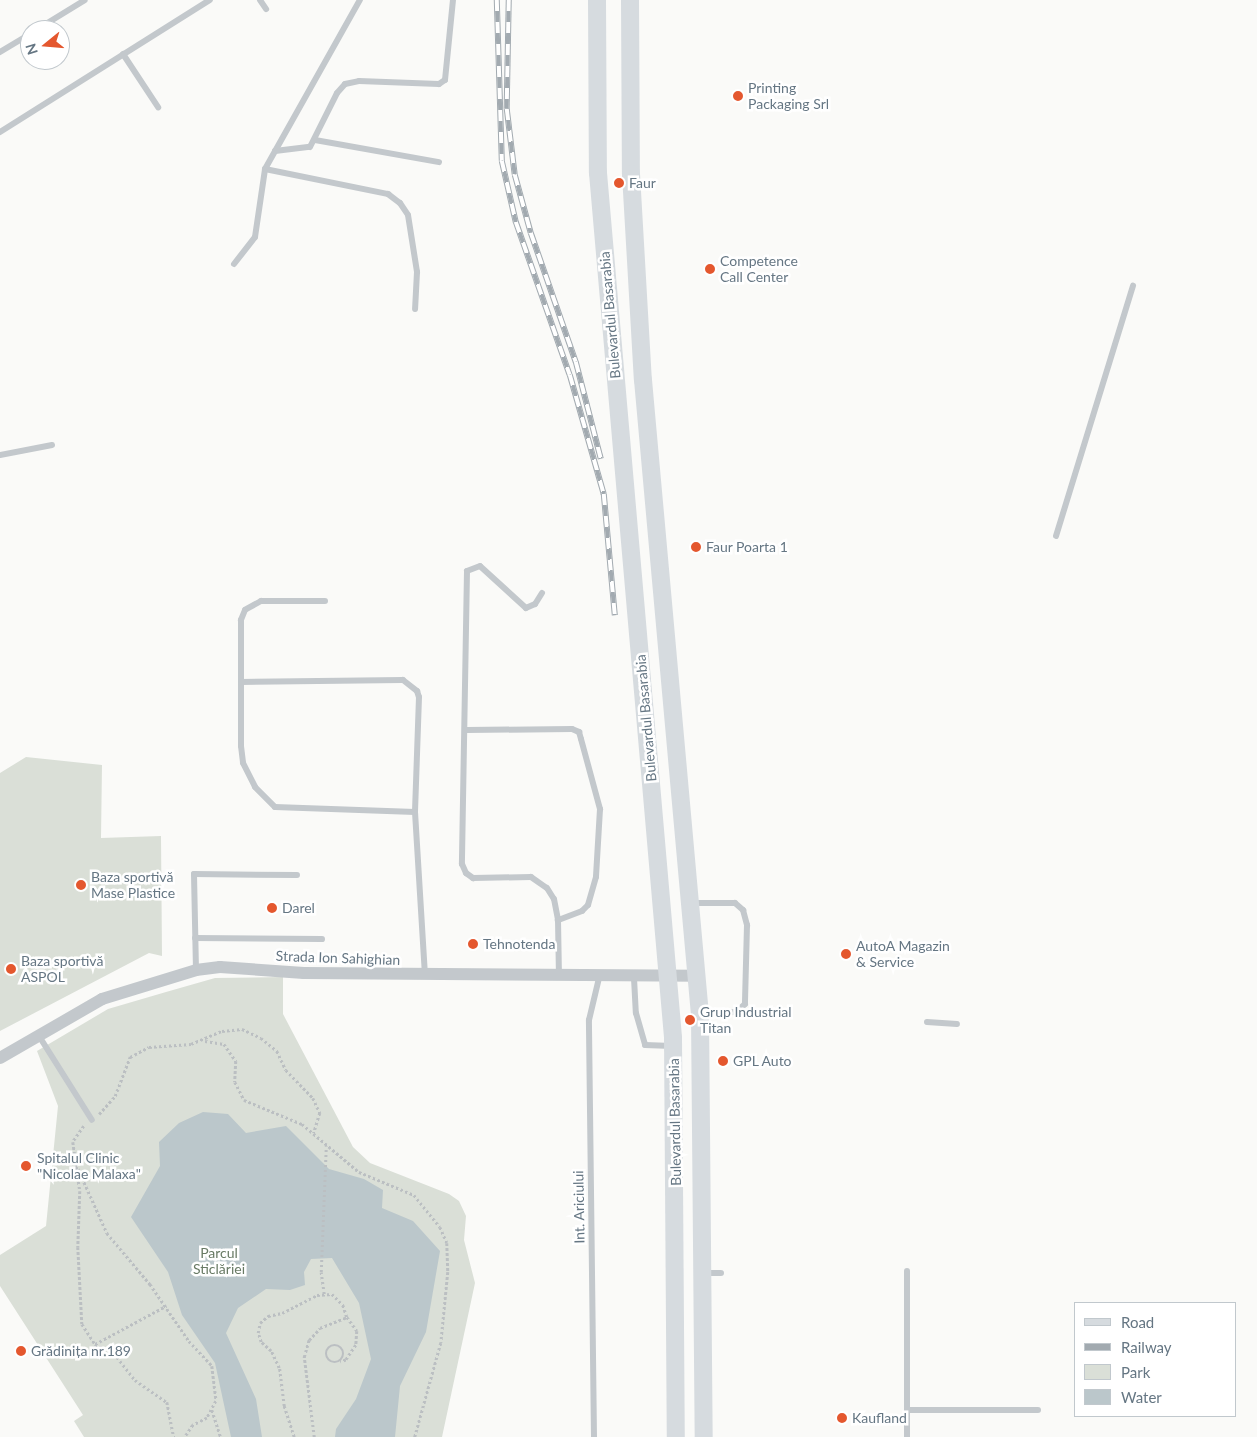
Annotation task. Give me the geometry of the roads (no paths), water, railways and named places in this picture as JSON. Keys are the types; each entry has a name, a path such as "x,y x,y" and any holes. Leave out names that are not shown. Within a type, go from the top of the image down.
{"main road":[{"name":"Bulevardul Basarabia","path":"597,0 598,174 673,1046 676,1437"},
{"name":"Bulevardul Basarabia","path":"630,0 631,174 643,380 700,1014 712,1273 704,1437"}],"street":[{"name":"Strada Ion Sahighian","path":"0,1058 102,999 196,970 220,967 304,974 599,978 696,976"}],"lane":[{"path":"52,20 85,0"},
{"path":"0,132 210,0"},
{"path":"260,0 266,9"},
{"path":"234,264 255,237 265,170 360,0"},
{"path":"275,152 310,147 337,93 345,84 359,81 439,84 444,80 453,0"},
{"path":"0,52 20,40"},
{"path":"124,54 158,107"},
{"path":"315,140 439,162"},
{"path":"265,170 388,194 400,203 408,215 417,272 415,309"},
{"path":"1056,536 1133,286"},
{"path":"0,455 52,445"},
{"path":"542,593 535,604 526,608 480,566 467,571 467,730 462,864 466,873 473,878 531,877 547,888 554,899 558,920 559,976"},
{"path":"325,601 261,601 245,610 241,620 243,763 255,787 275,807 416,812"},
{"path":"241,682 403,680 411,684 419,697 416,812 425,975"},
{"path":"467,730 572,730 579,732 600,808 596,877 588,904 582,911 558,920"},
{"path":"196,970 194,874 297,875"},
{"path":"689,903 735,903 743,910 746,925 745,1004 736,1012 700,1014"},
{"path":"195,938 322,939"},
{"name":"Int. Ariciului","path":"594,1437 589,1020 599,978"},
{"path":"634,978 636,1013 645,1045 673,1046"},
{"path":"927,1022 956,1024"},
{"path":"39,1036 92,1120"},
{"path":"907,1270 907,1437"},
{"path":"907,1410 1038,1410"}],"water":[{"path":"203,1112 228,1114 246,1133 286,1126 329,1169 364,1179 383,1190 382,1208 413,1221 440,1251 426,1332 400,1386 395,1437 335,1437 336,1429 356,1399 371,1359 359,1303 332,1258 311,1259 304,1272 305,1285 290,1290 266,1289 238,1308 226,1333 256,1399 262,1437 231,1437 215,1363 182,1315 168,1272 131,1217 160,1166 159,1142 179,1123"}],"railway":[{"path":"497,0 502,161 516,222 570,375 604,494 615,616"},
{"path":"509,0 507,109 515,175 531,233 576,362 601,459"}],"place":[{"name":"Printing Packaging Srl","path":"738,96"},
{"name":"Faur","path":"619,183"},
{"name":"Competence Call Center","path":"710,269"},
{"name":"Faur Poarta 1","path":"696,547"},
{"name":"Baza sportivă Mase Plastice","path":"81,885"},
{"name":"Darel","path":"272,908"},
{"name":"Tehnotenda","path":"473,944"},
{"name":"AutoA Magazin & Service","path":"846,954"},
{"name":"Baza sportivă ASPOL","path":"11,969"},
{"name":"Grup Industrial Titan","path":"690,1020"},
{"name":"GPL Auto","path":"723,1061"},
{"name":"Spitalul Clinic \"Nicolae Malaxa\"","path":"26,1166"},
{"name":"Grădinița nr.189","path":"21,1351"},
{"name":"Kaufland","path":"842,1418"}],"park label":[{"name":"Parcul Sticlăriei","path":"219,1262"}]}
